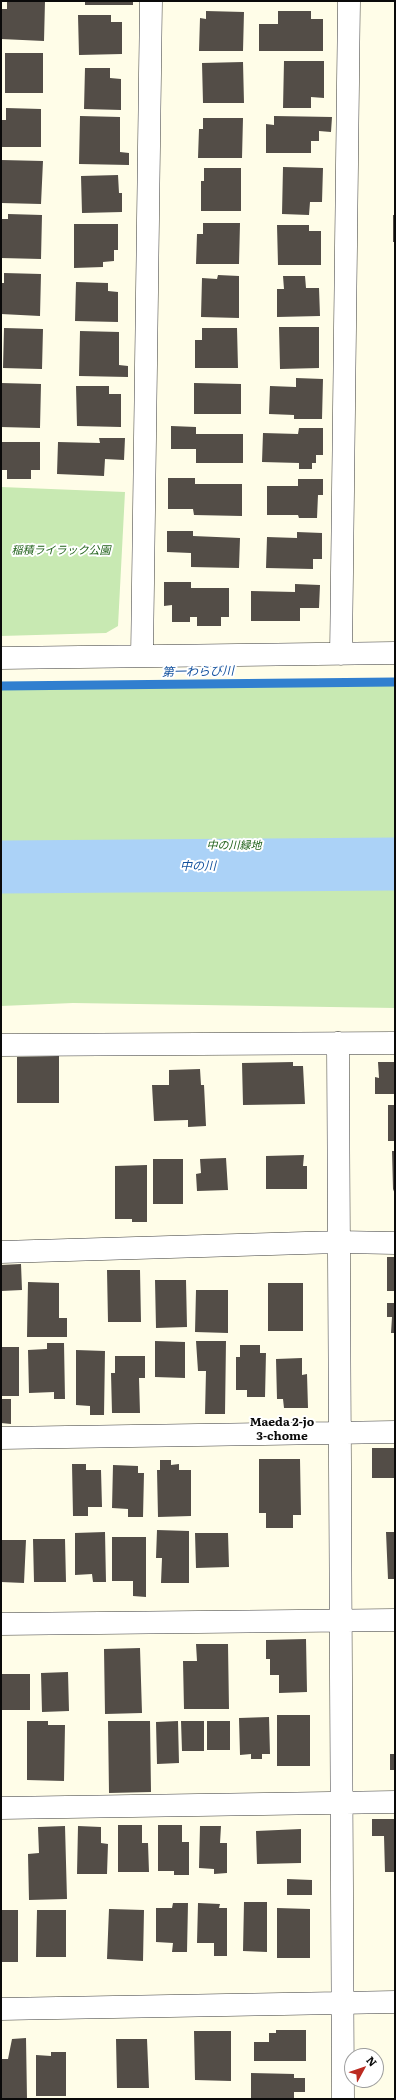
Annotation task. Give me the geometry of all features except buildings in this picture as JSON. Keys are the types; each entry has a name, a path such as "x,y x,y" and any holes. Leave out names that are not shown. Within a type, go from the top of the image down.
{"street":[{"path":"142,656 151,1"},
{"path":"341,654 349,1"},
{"path":"1,658 395,653"},
{"path":"338,1043 344,2003 343,2099"},
{"path":"1,1045 395,1043"},
{"path":"1,1252 339,1242 395,1243"},
{"path":"1,1438 395,1432"},
{"path":"1,1624 395,1620"},
{"path":"1,1808 395,1802"},
{"path":"1,2009 395,2002"}],"green space":[{"name":"稲積ライラック公園","path":"1,487 125,492 118,626 106,633 1,636"},
{"name":"中の川緑地","path":"395,685 395,1008 73,1003 1,1006 1,688"}],"waterway":[{"name":"第一わらび川","path":"1,686 395,682"},
{"name":"中の川","path":"1,867 395,864"}],"district":[{"name":"Maeda 2-jo 3-chome","path":"282,1429"}]}
